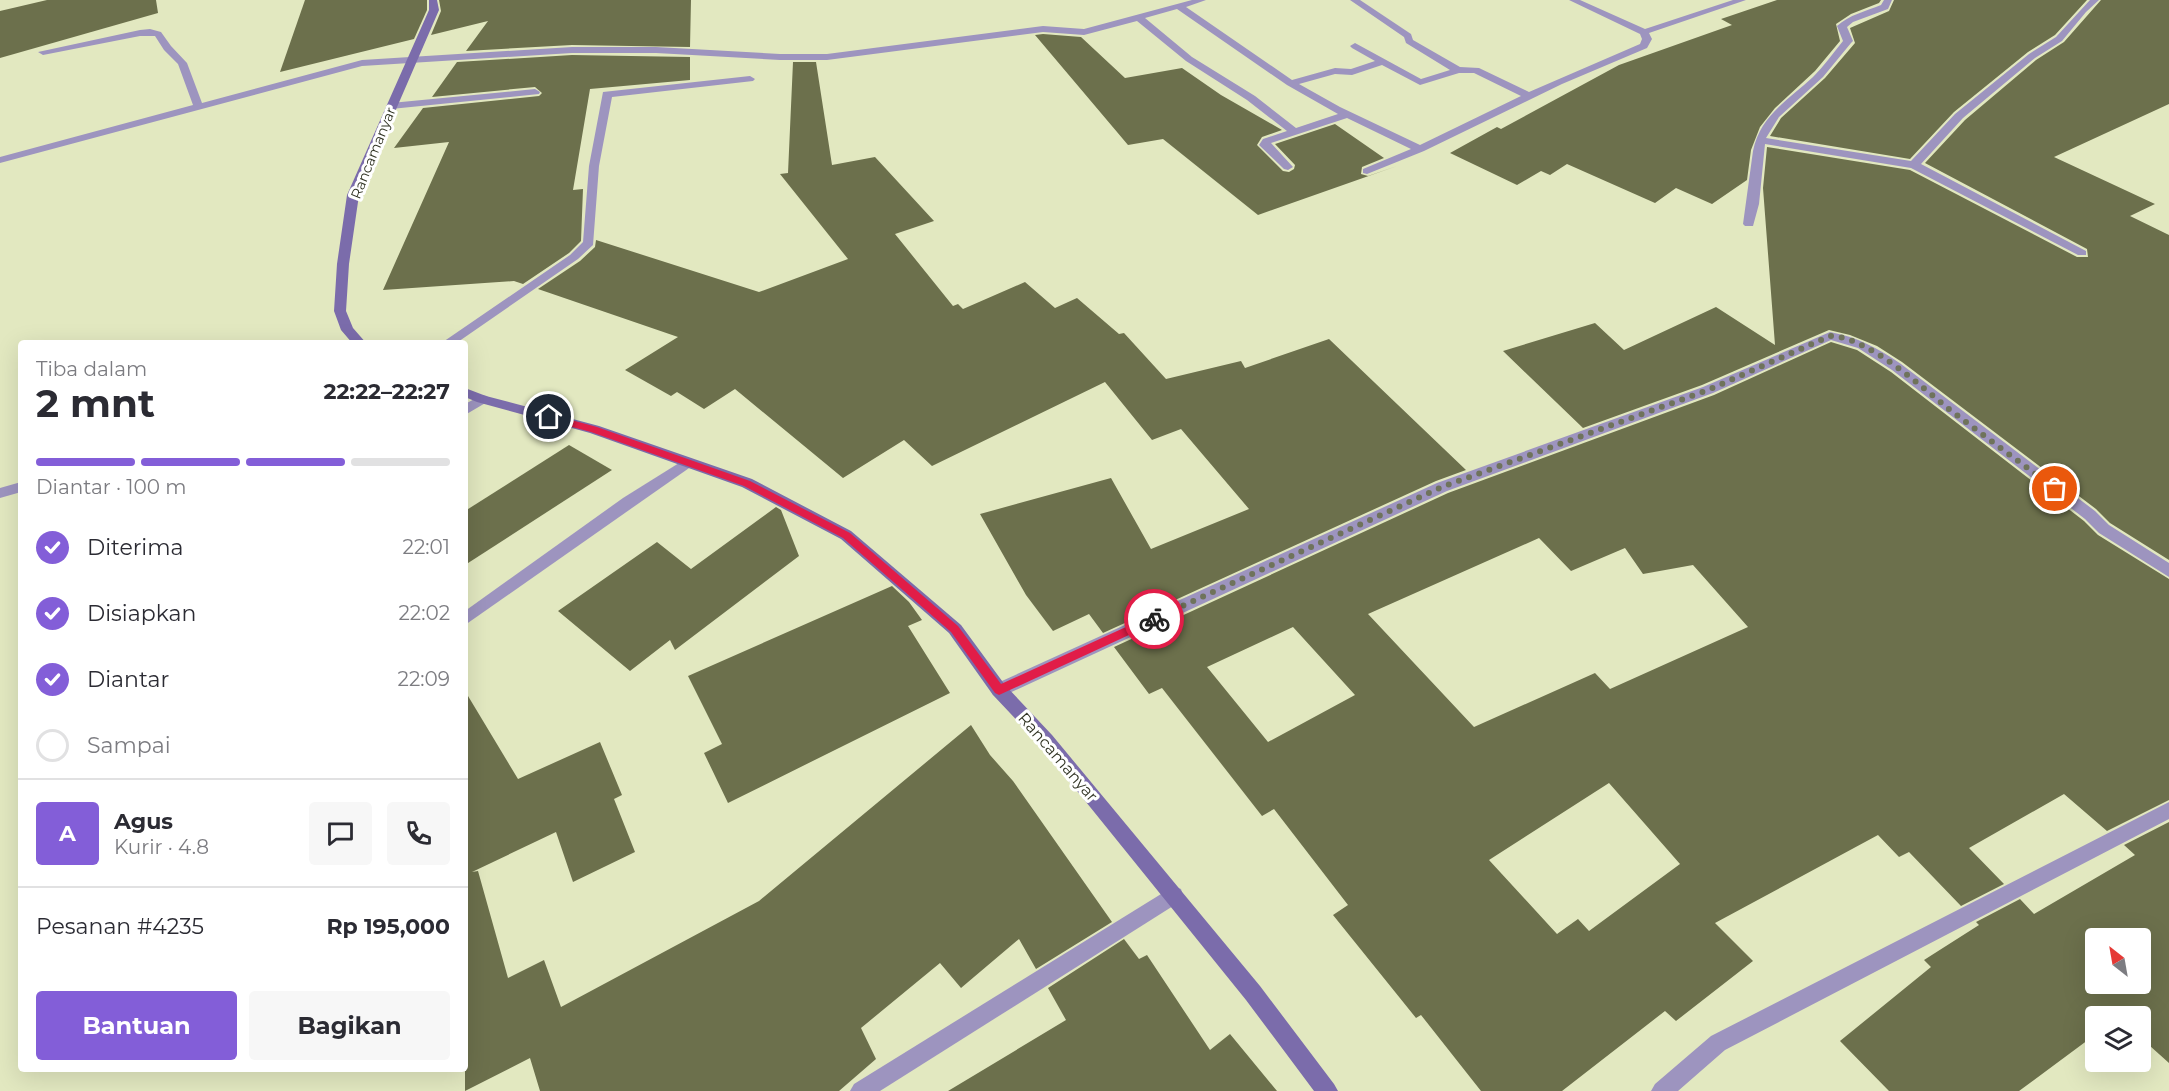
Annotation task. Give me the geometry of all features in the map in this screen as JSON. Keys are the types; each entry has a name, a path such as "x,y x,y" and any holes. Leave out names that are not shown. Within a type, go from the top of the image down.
{"street":[{"name":"Rancamanyar","path":"357,340 347,330 340,311 343,264 353,195 373,155 391,106 434,10 433,0"},
{"path":"0,160 362,63 572,50 656,50 780,57 827,57 1023,31 1083,32 1202,0"},
{"path":"1354,0 1408,36 1409,41 1458,70"},
{"path":"1573,0 1644,32 1742,0"},
{"path":"1749,224 1753,212 1760,140 1770,122 1786,104 1816,80 1838,56 1848,41 1842,26 1850,20 1885,7 1888,0"},
{"path":"1914,165 1959,116 2032,56 2058,39 2083,10 2095,0"},
{"path":"1179,6 1319,101 1420,149"},
{"path":"1139,18 1190,59 1251,98 1295,132"},
{"path":"1367,171 1420,149 1593,66 1644,46 1647,39 1644,32"},
{"path":"43,52 140,33 158,34 167,48 182,63 199,107"},
{"path":"1355,46 1420,82 1458,70 1476,70 1529,96"},
{"path":"1290,83 1335,71 1352,72 1383,62"},
{"path":"452,340 574,257 589,243 594,166 607,93 750,79"},
{"path":"391,106 535,92"},
{"path":"1288,166 1264,145 1267,141 1348,114"},
{"path":"1760,140 1914,165 2082,253"},
{"path":"999,690 1442,487 1708,390 1830,336 1841,336 1851,340 1891,362 2090,515 2104,529 2169,571"},
{"name":"Rancamanyar","path":"468,393 594,429 747,483 846,535 955,629 999,690 1046,740 1174,895 1253,993 1327,1091"},
{"path":"468,408 482,399"},
{"path":"468,617 628,501 687,463"},
{"path":"0,493 18,488"},
{"path":"1662,1091 1718,1043 2169,810"},
{"path":"861,1091 1174,895"}],"building":[{"path":"47,0 156,0 158,13 0,58 0,11"},
{"path":"305,0 427,0 427,10 414,39 280,72"},
{"path":"439,0 691,0 690,47 572,45 466,51 488,21 431,35 441,11"},
{"path":"1777,0 1881,0 1836,24 1840,41 1815,71 1775,108 1760,127 1751,150 1747,180 1712,204 1676,188 1655,203 1567,164 1550,175 1541,171 1517,185 1450,153 1497,127 1501,129 1619,65 1732,25 1721,19"},
{"path":"1894,0 2087,0 2055,35 2028,52 1954,112 1910,159 1770,136 1781,118 1825,78 1855,43 1850,28 1889,11"},
{"path":"2101,0 2169,0 2169,104 2054,157 2155,204 2130,216 2169,235 2169,560 2110,523 2096,509 1902,362 1877,346 1850,335 1829,330 1702,385 1583,428 1503,351 1595,323 1624,350 1716,307 1775,345 1763,188 1767,147 1910,170 2077,257 2088,257 2087,249 1925,163 1965,120 2036,60 2064,42"},
{"path":"1035,35 1081,37 1125,78 1182,68 1221,95 1282,130 1262,137 1257,145 1283,171 1289,172 1294,169 1295,165 1275,144 1335,124 1384,158 1362,167 1361,174 1368,176 1397,166 1258,215 1163,139 1128,145"},
{"path":"572,55 690,57 690,80 590,89 573,190 583,189 581,241 569,253 523,284 514,281 383,290 449,142 394,148 423,108 539,96 542,93 535,87 432,97 457,62"},
{"path":"793,62 816,62 832,165 875,157 934,221 895,234 953,306 958,304 963,309 1025,282 1055,308 1077,298 1119,334 1124,333 1166,379 1241,361 1245,368 1329,339 1466,470 1436,481 1103,633 1089,614 1053,631 1026,595 980,514 1111,478 1151,549 1249,509 1181,429 1152,440 1105,382 932,466 904,440 843,478 735,389 704,409 677,392 671,396 625,370 678,337 538,289 580,261 595,247 596,240 759,292 848,259 780,174 788,173"},
{"path":"1831,342 1857,350 1891,372 2084,521 2098,535 2169,579 2169,800 2107,831 2064,794 1969,848 2004,884 1961,906 1909,852 1899,857 1878,835 1715,923 1753,961 1676,1021 1665,1011 1562,1091 1481,1091 1421,1015 1416,1018 1333,915 1348,905 1274,809 1262,816 1162,688 1149,694 1114,647 1448,493 1714,395","holes":["1539,538 1571,571 1625,548 1643,574 1693,565 1748,627 1610,689 1595,673 1474,727 1368,614","1293,627 1355,695 1268,742 1207,667","1609,783 1680,864 1589,931 1578,919 1557,934 1489,860"]},
{"path":"569,445 612,470 468,563 468,509"},
{"path":"776,507 781,510 799,556 675,650 670,640 630,671 558,611 657,542 691,569"},
{"path":"892,586 909,602 922,620 908,626 950,693 728,803 704,753 722,744 688,676"},
{"path":"468,696 518,779 600,742 622,795 614,799 635,852 573,882 556,832 472,872 478,871 508,978 544,960 561,1007 759,901 971,725 990,755 1013,781 1112,922 1036,969 1019,939 961,988 940,963 861,1028 876,1059 839,1091 540,1091 530,1058 465,1091 465,1072 468,1072"},
{"path":"2169,822 2169,1063 2151,1047 2151,1006 2085,1006 2085,1042 2019,1091 1889,1091 1840,1041 1931,967 1924,960 1979,925 1976,922 2020,899 2034,914 2135,855 2124,845"},
{"path":"1124,939 1139,959 1147,955 1210,1050 1230,1034 1277,1091 948,1091 1066,1020 1048,988"}],"way so far":[{"path":"1154,619 1442,487 1708,390 1830,336 1841,336 1851,340 1891,362 2055,489"}],"route":[{"path":"549,417 594,429 747,483 846,535 955,629 999,690 1154,619"}]}
